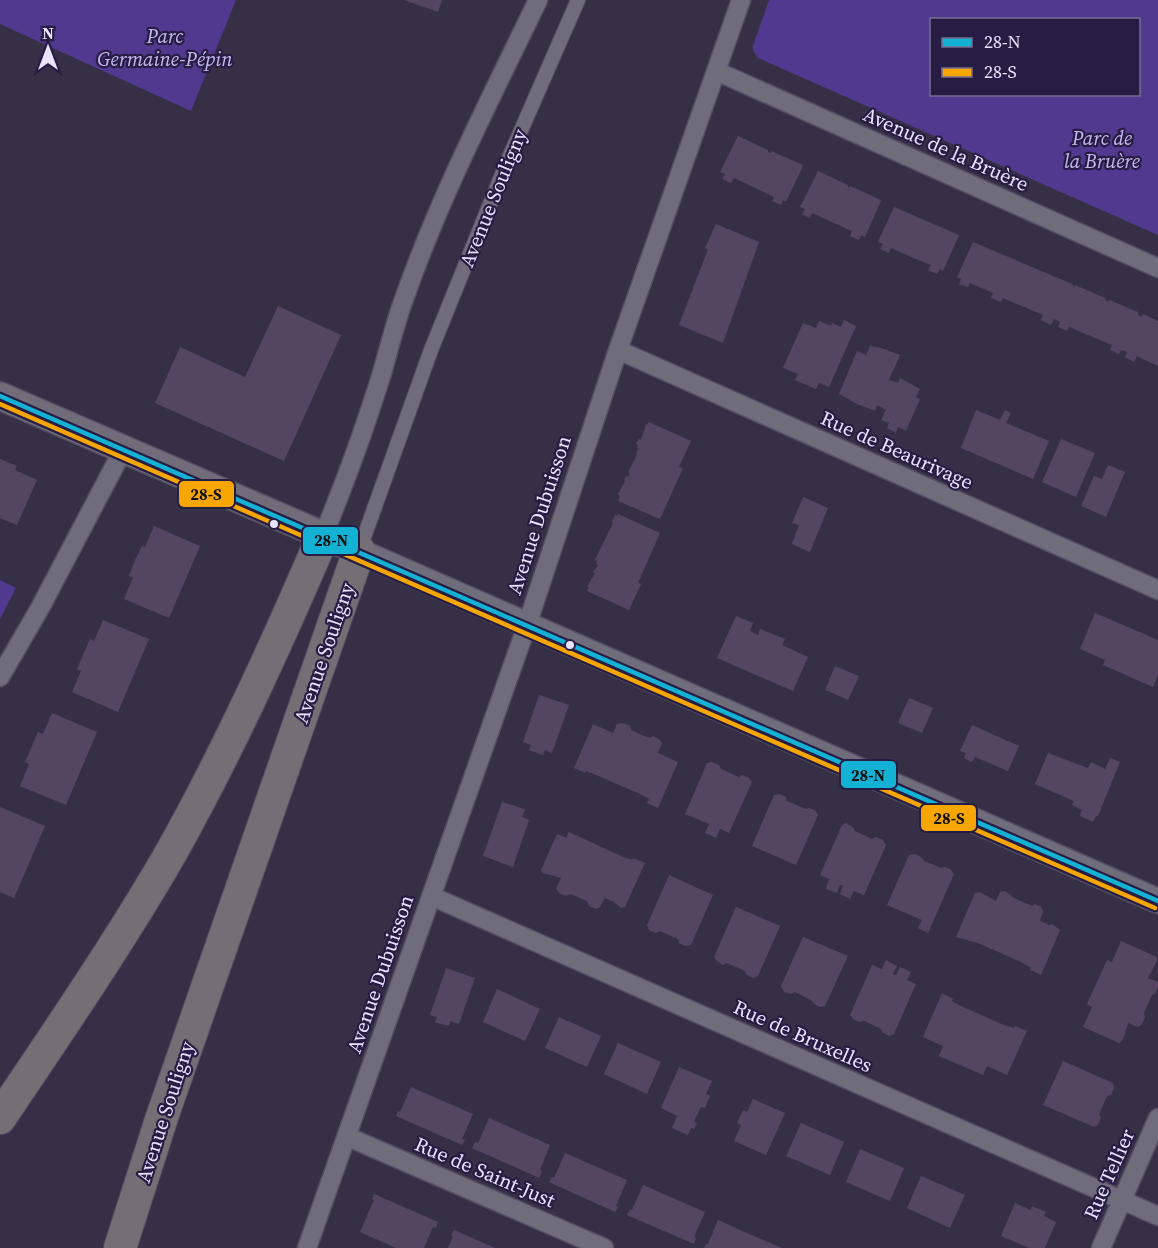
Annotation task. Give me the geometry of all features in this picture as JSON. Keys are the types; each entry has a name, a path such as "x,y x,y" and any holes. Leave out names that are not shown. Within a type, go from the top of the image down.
{"highway":[{"name":"Avenue Souligny","path":"0,1118 97,975 194,810 266,668 324,536"},
{"name":"Avenue Souligny","path":"120,1248 165,1106 359,551"}],"main road":[{"path":"0,396 359,551"}],"street":[{"name":"Avenue Souligny","path":"324,536 381,375 404,300 426,243 470,141 538,0"},
{"name":"Avenue Souligny","path":"359,551 435,341 505,167 578,0"},
{"name":"Avenue Dubuisson","path":"307,1248 527,624 618,350 741,0"},
{"name":"Avenue de la Bruère","path":"716,70 1158,268"},
{"name":"Rue de Beaurivage","path":"618,350 1158,590"},
{"path":"0,677 40,608 123,450"},
{"path":"359,551 1158,901"},
{"name":"Rue de Bruxelles","path":"431,896 1158,1216"},
{"name":"Rue Tellier","path":"1101,1248 1158,1118"},
{"name":"Rue de Saint-Just","path":"348,1137 604,1248"}],"green space":[{"name":"Parc Germaine-Pépin","path":"0,0 236,0 191,111 0,24"},
{"name":"Parc de la Bruère","path":"769,0 1158,0 1158,235 758,58 753,50"},
{"path":"0,580 16,588 0,619"}],"building":[{"path":"404,0 442,0 438,12"},
{"path":"738,136 768,152 771,153 771,151 803,166 786,202 783,200 781,205 772,201 774,197 734,178 731,183 722,179 725,174 720,172"},
{"path":"818,171 848,185 848,188 850,186 881,201 865,237 861,235 859,240 850,236 852,231 812,213 810,218 802,214 805,209 800,207"},
{"path":"894,207 959,235 943,271 940,269 937,274 928,270 931,265 891,248 889,253 880,249 883,244 878,242"},
{"path":"716,224 759,242 723,343 679,325 708,249 705,248"},
{"path":"973,242 1072,284 1074,287 1075,285 1105,298 1108,302 1109,300 1138,312 1141,317 1143,314 1158,321 1158,366 1137,356 1134,362 1125,357 1127,352 1121,350 1119,354 1110,350 1112,345 1069,327 1067,331 1058,327 1060,322 1054,319 1051,325 1041,320 1043,315 1003,298 1001,302 991,298 993,293 970,283 968,287 959,284 961,279 957,277"},
{"path":"278,306 341,335 284,461 155,403 180,347 245,377"},
{"path":"844,320 856,326 829,387 819,383 816,389 795,380 798,374 783,368 803,323 816,328 819,321 841,327"},
{"path":"870,346 900,355 889,380 898,383 900,378 920,389 916,397 920,399 906,431 898,427 896,433 887,428 889,423 881,420 886,410 877,405 875,411 839,394 857,351 866,355"},
{"path":"976,410 1000,420 1005,410 1011,413 1006,423 1049,441 1033,479 961,448"},
{"path":"649,422 691,441 679,467 683,468 660,519 618,501 620,496 618,494 626,476 628,477 630,473 628,472 639,449 636,444 639,439 641,440 646,424"},
{"path":"1061,439 1095,453 1076,497 1042,482"},
{"path":"0,459 17,466 15,470 37,480 17,525 0,518"},
{"path":"1108,465 1125,472 1106,517 1081,506 1094,476 1102,479"},
{"path":"803,497 828,508 810,552 792,544 799,525 792,523"},
{"path":"618,514 660,533 629,610 587,591 595,573 593,572 598,565 595,560 615,515"},
{"path":"154,526 200,546 169,618 124,599 133,578 129,576 135,560 142,546 145,547"},
{"path":"1095,613 1158,640 1158,675 1153,687 1103,665 1105,660 1080,649"},
{"path":"736,616 753,623 750,631 758,635 760,629 785,639 782,645 808,657 793,691 717,658"},
{"path":"103,620 149,639 118,712 72,692 81,671 77,669 90,639 94,641"},
{"path":"835,666 859,676 848,700 825,690"},
{"path":"539,695 569,705 552,753 545,750 543,755 529,750 531,745 523,742"},
{"path":"909,698 933,708 922,733 898,723"},
{"path":"52,713 97,732 66,805 20,786 29,764 25,762 38,732 43,734"},
{"path":"623,723 630,726 631,730 649,738 653,736 659,739 662,743 658,753 678,762 658,808 647,803 649,799 640,794 574,768 593,724 613,733 617,724"},
{"path":"972,725 1019,746 1008,771 975,757 972,762 964,758 966,753 960,751"},
{"path":"1048,753 1088,768 1091,762 1105,769 1110,758 1120,762 1098,816 1093,822 1080,816 1082,810 1072,805 1074,801 1035,784"},
{"path":"712,762 739,777 742,775 749,778 752,782 729,833 720,829 716,838 705,833 709,824 685,814 707,763"},
{"path":"779,794 786,797 787,801 806,809 815,810 818,815 796,865 752,846 774,795"},
{"path":"502,802 525,809 522,817 529,820 513,867 483,856"},
{"path":"0,807 45,826 14,898 0,892"},
{"path":"846,823 855,831 872,839 876,837 883,840 886,845 864,895 854,891 850,899 840,894 843,886 840,885 837,893 826,889 829,879 820,875 842,825"},
{"path":"569,832 623,857 645,863 625,907 621,908 605,898 600,907 596,909 589,906 587,901 570,894 566,896 559,893 556,888 561,878 543,873 541,870 557,834 566,838"},
{"path":"915,854 924,861 950,869 954,874 928,933 918,928 922,920 887,905 909,855"},
{"path":"669,875 713,895 691,945 686,946 679,943 678,939 660,931 656,933 649,930 647,925"},
{"path":"1005,891 1032,906 1035,904 1041,907 1043,911 1040,921 1052,924 1060,930 1041,975 1030,970 1031,968 1021,962 978,943 956,937 975,893 980,892 996,901 1000,892"},
{"path":"736,907 780,926 758,976 753,978 745,971 727,963 723,965 714,957"},
{"path":"803,937 848,956 825,1006 820,1007 795,992 791,994 784,992 781,986"},
{"path":"1121,941 1157,957 1148,978 1158,982 1158,988 1152,995 1144,1013 1142,1024 1138,1027 1128,1023 1123,1040 1119,1043 1083,1027 1092,1007 1087,1004 1107,960 1112,962"},
{"path":"886,960 897,966 893,974 896,975 900,967 911,972 907,980 916,984 894,1034 889,1036 881,1029 864,1021 859,1022 850,1015 872,965 882,969"},
{"path":"446,968 475,978 459,1024 450,1021 449,1026 435,1022 437,1017 430,1015"},
{"path":"497,989 540,1009 525,1041 483,1022"},
{"path":"942,993 961,1006 1004,1025 1014,1028 1015,1026 1027,1031 1007,1075 987,1066 983,1075 939,1056 943,1046 923,1037"},
{"path":"559,1017 601,1036 587,1067 545,1048"},
{"path":"618,1043 661,1062 647,1094 604,1074"},
{"path":"1063,1061 1113,1083 1114,1088 1111,1095 1107,1096 1099,1114 1101,1118 1098,1125 1094,1127 1043,1105"},
{"path":"679,1067 712,1081 706,1094 710,1096 705,1108 701,1107 694,1121 697,1123 688,1135 672,1128 677,1116 661,1108"},
{"path":"411,1087 473,1114 462,1139 465,1140 462,1145 396,1116"},
{"path":"753,1099 785,1113 766,1155 734,1141 741,1125 737,1123 743,1110 747,1112"},
{"path":"489,1118 550,1145 539,1178 472,1148 475,1142 478,1143"},
{"path":"801,1123 844,1142 830,1175 786,1156"},
{"path":"860,1149 904,1168 890,1201 846,1182"},
{"path":"565,1153 627,1180 615,1212 549,1182 552,1177 554,1178"},
{"path":"921,1176 965,1195 950,1228 907,1208"},
{"path":"643,1185 705,1212 694,1237 696,1238 694,1244 627,1215 630,1209 632,1210"},
{"path":"374,1194 438,1222 436,1228 433,1227 424,1248 396,1248 360,1232 374,1200 372,1199"},
{"path":"1015,1203 1031,1210 1032,1206 1046,1212 1044,1216 1056,1222 1045,1248 1029,1248 1001,1236"},
{"path":"718,1220 782,1248 704,1248"},
{"path":"454,1230 495,1248 448,1248"}],"transit line":[{"name":"28-N","path":"0,396 1158,901"},
{"name":"28-S","path":"0,404 1155,908"}]}
